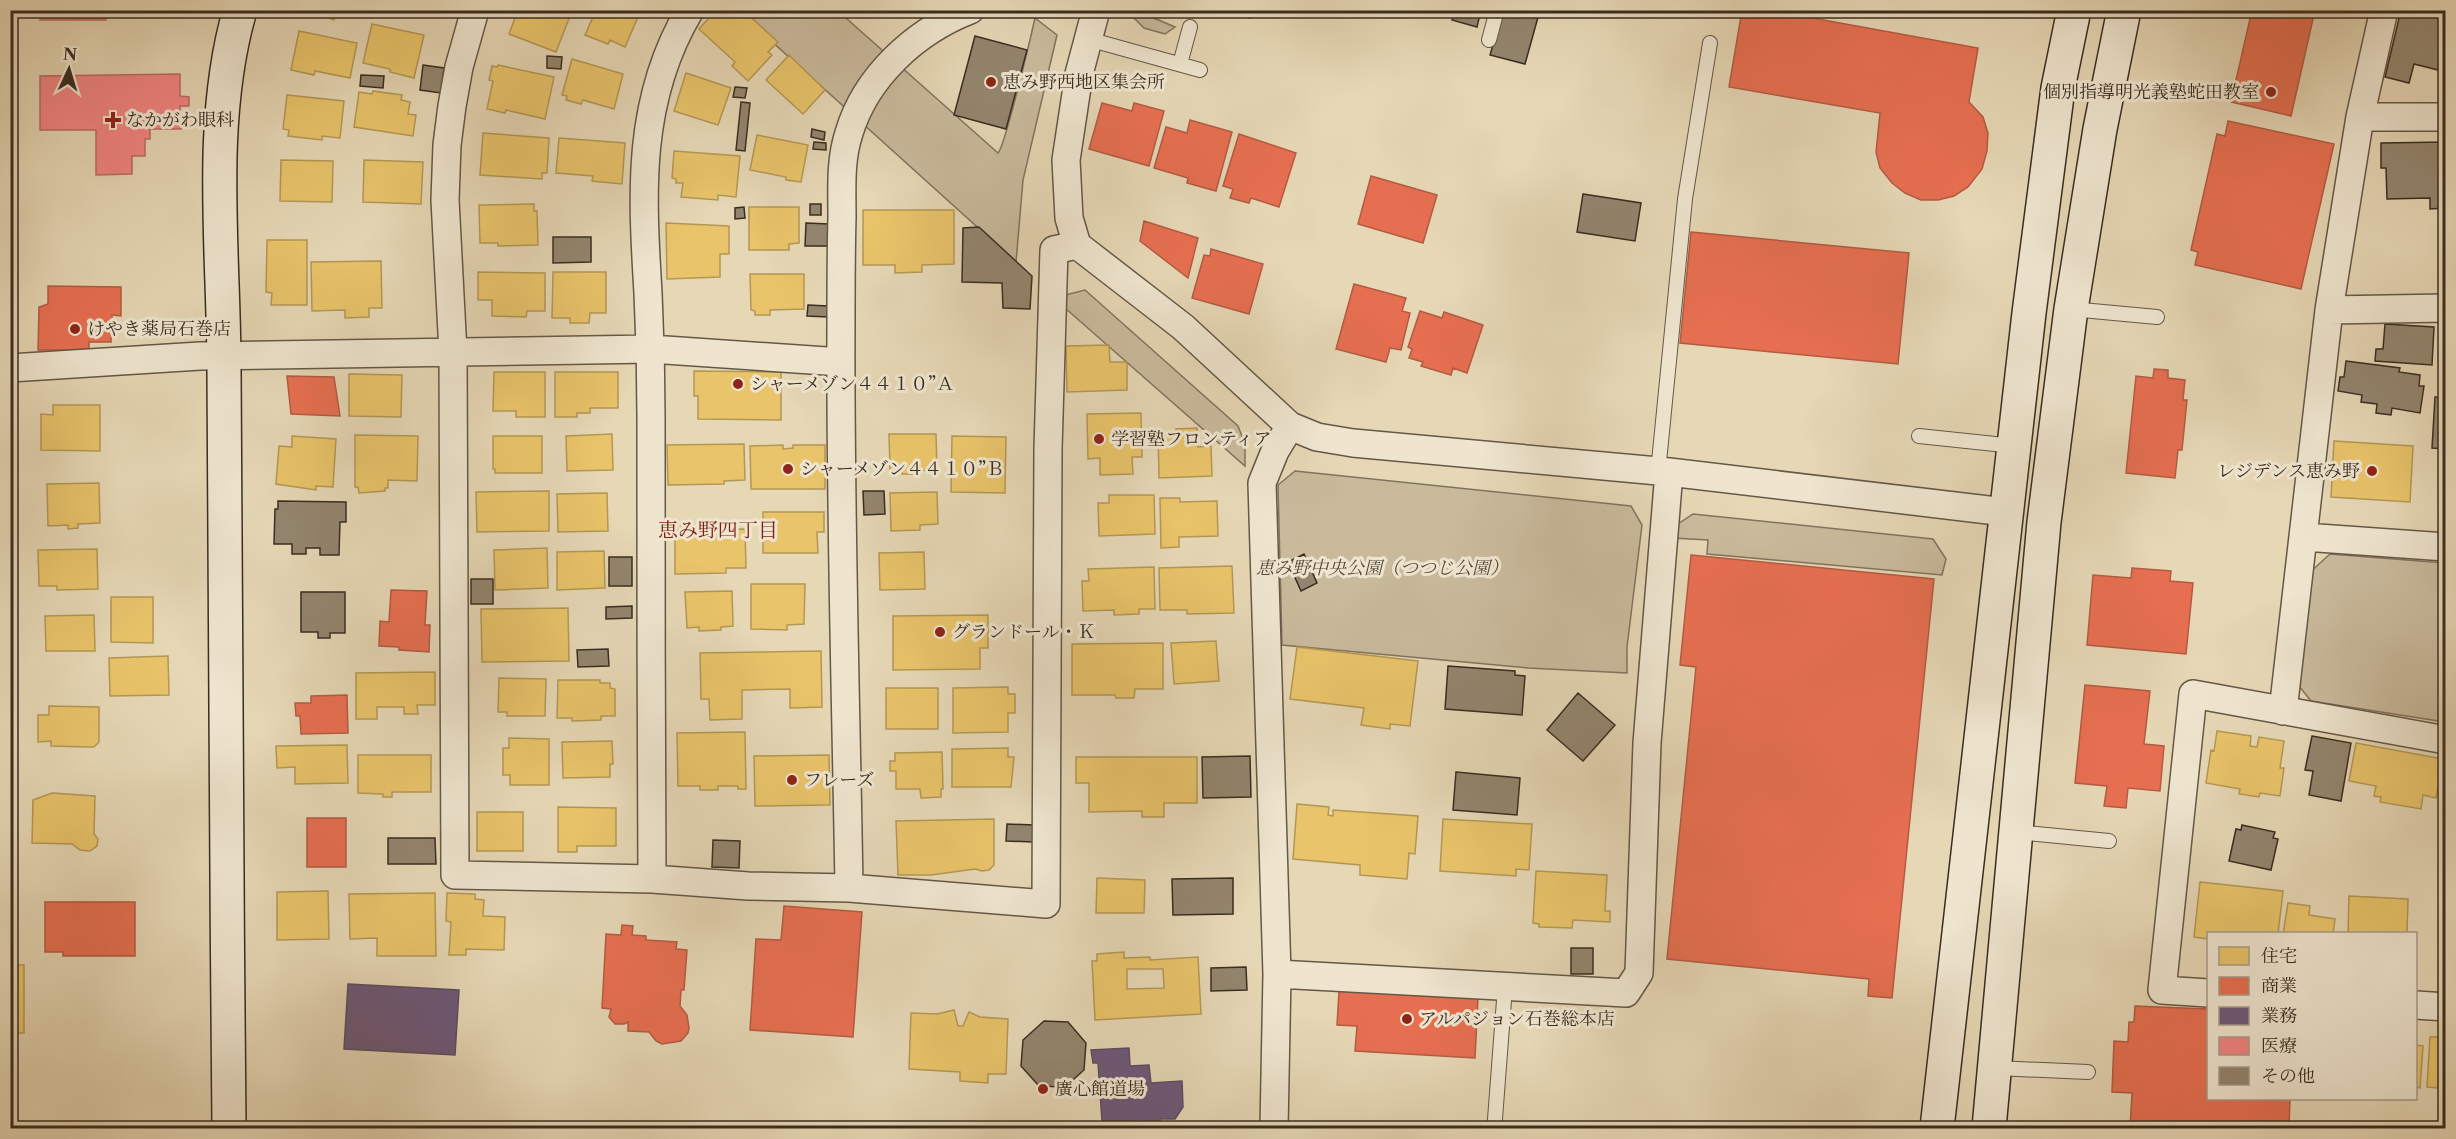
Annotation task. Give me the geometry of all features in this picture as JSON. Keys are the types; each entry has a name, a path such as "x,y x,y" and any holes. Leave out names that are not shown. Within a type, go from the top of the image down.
{"street":[{"path":"229,1128 224,674 224,356 220,135 230,44 240,10"},
{"path":"475,10 459,67 447,145 445,200 453,352 454,875 652,879 748,886 849,888 1046,904 1048,449 1054,250 1077,245"},
{"path":"652,879 651,349 643,198 647,135 657,88 690,10"},
{"path":"849,888 841,362 842,168 845,147 853,121 867,94 900,54 938,24 970,10"},
{"path":"1937,1128 2005,512 2058,88 2074,10"},
{"path":"1989,1128 2044,522 2071,309 2100,129 2124,10"},
{"path":"2283,711 2329,310 2360,117 2384,10"},
{"path":"1093,11 1079,74 1066,160 1069,218 1077,245 1183,327 1290,426 1317,437 1353,443 1664,472 2005,512"},
{"path":"2360,117 2445,117"},
{"path":"2329,310 2445,308"},
{"path":"10,368 224,356 651,349 841,362"},
{"path":"1274,1128 1278,974 1262,483 1275,451 1290,426"},
{"path":"1278,974 1626,993 1640,973 1647,743 1664,472"},
{"path":"2304,537 2445,547"},
{"path":"2207,993 2162,990 2193,694 2445,740"},
{"path":"2417,1005 2445,1007"}],"lane":[{"path":"1489,40 1497,10"},
{"path":"1180,64 1190,27"},
{"path":"1088,39 1200,69"},
{"path":"1664,472 1684,199 1710,44"},
{"path":"2071,309 2157,317"},
{"path":"1919,436 2014,446"},
{"path":"2017,832 2109,841"},
{"path":"1495,1119 1505,987"},
{"path":"1994,1068 2088,1072"}],"green space":[{"path":"738,11 838,11 998,153 1012,112 1035,18 1057,35 1023,180 1016,262"},
{"path":"1127,11 1151,11 1149,16 1175,27 1165,34 1144,28"},
{"path":"1085,290 1238,426 1245,444 1245,466 1065,308 1065,295"},
{"name":"恵み野中央公園（つつじ公園）","path":"1295,471 1631,506 1642,525 1627,647 1627,673 1528,668 1282,645 1278,485"},
{"path":"1693,514 1933,539 1946,559 1942,575 1707,554 1708,540 1673,538 1675,526"},
{"path":"2330,554 2445,563 2445,722 2311,701 2299,686 2309,573"}],"building: 住宅":[{"path":"308,10 351,10 349,18 335,15 334,20"},
{"path":"518,10 556,10 570,16 556,52 509,34"},
{"path":"596,10 641,10 625,47 610,40 608,44 585,35"},
{"path":"716,10 743,10 778,42 768,52 772,55 748,81 732,66 735,62 699,29"},
{"path":"372,24 424,35 414,78 390,72 390,69 363,63"},
{"path":"299,31 357,43 350,78 315,71 314,75 291,70"},
{"path":"789,55 825,90 803,114 766,80"},
{"path":"572,59 623,74 614,109 583,100 581,104 566,100 567,96 562,95"},
{"path":"498,65 554,77 545,119 506,110 505,113 487,109 493,81 489,80 492,66 497,67"},
{"path":"686,73 731,88 718,125 674,111"},
{"path":"373,91 402,95 401,100 410,102 408,114 416,115 413,136 354,127 359,92 372,94"},
{"path":"287,95 344,101 340,138 322,136 322,140 288,136 289,130 283,129"},
{"path":"483,133 549,138 547,173 542,173 542,179 480,175"},
{"path":"757,135 808,145 801,182 750,170"},
{"path":"559,138 625,143 622,184 592,181 593,176 556,173"},
{"path":"674,151 740,156 736,197 718,195 718,200 681,197 683,183 676,183 676,179 672,178"},
{"path":"281,160 333,161 332,202 280,201"},
{"path":"364,160 423,162 421,204 363,202"},
{"path":"534,204 534,211 537,211 538,245 498,246 498,243 480,243 479,205"},
{"path":"749,207 799,207 799,243 789,244 789,250 749,250"},
{"path":"863,210 954,210 954,264 922,265 922,272 895,273 895,265 863,265"},
{"path":"666,223 729,226 729,254 720,254 720,277 667,279"},
{"path":"267,240 307,240 307,305 271,305 272,293 266,292"},
{"path":"381,261 382,308 369,308 369,317 345,318 345,310 312,311 311,262"},
{"path":"478,272 545,273 545,311 527,311 526,317 492,316 492,300 478,300"},
{"path":"553,272 606,272 606,313 590,313 589,323 570,323 570,318 552,318"},
{"path":"750,274 804,274 804,309 770,310 770,315 755,315 755,311 751,310"},
{"path":"1109,345 1110,362 1127,362 1127,390 1067,392 1066,346"},
{"name":"シャーメゾン４４１０”Ａ","path":"694,371 781,372 781,420 698,419 698,396 694,396"},
{"path":"494,372 545,372 545,417 516,417 516,411 493,411"},
{"path":"555,372 618,372 618,408 590,408 590,413 577,413 577,417 555,417"},
{"path":"349,374 402,375 401,417 349,416"},
{"path":"53,405 100,405 100,451 41,450 41,414 53,415"},
{"path":"1141,413 1142,457 1132,457 1133,474 1100,475 1100,458 1088,459 1087,414"},
{"path":"1197,428 1198,447 1211,446 1212,476 1159,478 1158,434 1177,433 1176,429"},
{"path":"612,434 613,470 567,471 566,436"},
{"path":"889,434 936,434 937,470 902,474 902,470 890,470"},
{"path":"355,435 418,436 417,481 388,480 388,488 385,488 385,491 359,493 358,487 355,487"},
{"path":"292,436 336,439 333,487 316,486 316,490 276,484 279,446 292,447"},
{"path":"493,436 542,436 542,473 495,473"},
{"path":"952,436 1006,437 1005,493 951,492"},
{"name":"レジデンス恵み野","path":"2334,441 2413,446 2410,502 2331,497"},
{"path":"744,444 745,480 724,481 724,484 668,485 667,445"},
{"name":"シャーメゾン４４１０”Ｂ","path":"783,445 783,449 793,448 793,445 825,445 825,489 751,489 750,446"},
{"path":"99,483 100,523 78,524 78,528 68,529 68,525 48,526 47,484"},
{"path":"549,491 549,531 477,532 476,492"},
{"path":"937,492 938,524 920,525 920,530 891,531 890,493"},
{"path":"607,493 608,531 558,532 557,494"},
{"path":"1109,495 1154,495 1155,534 1099,536 1098,503 1109,503"},
{"path":"1160,498 1180,498 1180,502 1217,501 1218,536 1179,537 1179,547 1161,548"},
{"path":"763,512 824,512 824,532 817,532 818,553 763,553"},
{"path":"681,524 692,524 692,530 745,529 746,568 726,568 726,573 675,574 675,530 682,530"},
{"path":"547,548 548,588 495,590 494,550"},
{"path":"97,549 98,589 57,590 57,586 39,586 38,550"},
{"path":"604,551 605,588 557,590 557,552"},
{"path":"924,552 925,589 880,590 879,553"},
{"path":"1232,566 1234,613 1187,614 1187,610 1160,610 1159,568"},
{"path":"1154,567 1155,609 1139,609 1139,614 1114,615 1114,610 1083,611 1082,581 1089,581 1088,569"},
{"path":"751,584 805,584 804,624 787,625 787,630 751,629"},
{"path":"732,591 733,626 721,627 721,630 699,631 699,627 687,628 685,592"},
{"path":"111,597 153,597 153,643 111,642"},
{"path":"568,608 569,661 482,662 481,609"},
{"path":"94,615 95,651 46,651 45,616"},
{"name":"グランドール・Ｋ","path":"988,615 988,648 980,648 980,669 893,670 893,616"},
{"path":"1216,641 1219,681 1174,684 1171,643"},
{"path":"1163,643 1163,689 1135,689 1134,698 1116,698 1115,695 1072,695 1072,644"},
{"path":"1297,647 1418,661 1410,726 1390,724 1390,729 1361,725 1364,708 1290,699"},
{"path":"821,651 822,707 790,708 790,689 742,690 742,719 710,720 709,699 701,699 700,653"},
{"path":"168,656 169,695 110,696 109,658"},
{"path":"435,672 435,705 417,705 418,714 404,714 404,707 377,707 377,719 356,719 356,673"},
{"path":"499,678 546,679 545,716 507,716 507,712 498,712"},
{"path":"558,680 600,680 600,683 610,683 610,688 615,689 615,716 601,716 601,720 572,721 572,718 557,718"},
{"path":"1008,687 1008,694 1015,694 1015,713 1008,713 1008,732 953,733 953,688"},
{"path":"886,688 938,688 938,729 886,729"},
{"path":"49,706 99,707 99,742 94,747 86,747 51,746 51,741 38,742 38,715 49,715"},
{"path":"2217,731 2251,736 2250,746 2257,747 2259,737 2284,741 2280,768 2284,768 2280,796 2260,793 2259,797 2239,794 2240,789 2206,783 2211,750 2214,751"},
{"path":"745,732 746,789 738,789 738,786 718,786 718,790 700,790 700,786 678,786 677,733"},
{"path":"509,738 549,739 549,785 510,785 510,775 503,775 503,748 509,748"},
{"path":"612,741 613,764 610,764 610,777 563,778 562,742"},
{"path":"2356,743 2443,759 2436,798 2423,795 2421,809 2380,802 2381,797 2374,796 2376,786 2349,781"},
{"path":"347,745 348,783 295,784 295,767 277,768 276,746"},
{"path":"1008,748 1008,757 1014,757 1011,787 952,787 952,749"},
{"path":"942,752 943,789 941,789 941,797 921,798 920,789 896,789 896,771 890,771 890,761 895,761 895,753"},
{"path":"358,755 431,755 431,792 392,792 392,797 383,797 383,794 358,793"},
{"name":"フレーズ","path":"829,755 830,805 755,806 754,756"},
{"path":"1076,757 1197,757 1197,803 1164,803 1164,817 1142,817 1142,811 1089,812 1089,783 1076,783"},
{"path":"52,793 95,796 94,834 98,839 97,846 90,851 80,850 72,844 32,843 33,800"},
{"path":"1297,804 1329,807 1328,815 1333,816 1333,810 1418,816 1415,854 1409,853 1407,879 1360,875 1360,865 1293,859"},
{"path":"558,807 616,808 616,846 577,846 577,852 558,852"},
{"path":"477,812 523,812 523,851 477,851"},
{"path":"994,819 994,865 989,870 975,869 931,875 898,875 896,821"},
{"path":"1443,819 1532,824 1529,870 1516,869 1516,876 1440,871"},
{"path":"1536,871 1607,875 1605,911 1610,911 1610,922 1573,920 1572,928 1539,927 1539,924 1533,923"},
{"path":"1097,878 1145,880 1144,913 1096,913"},
{"path":"2200,882 2283,891 2278,932 2207,932 2207,939 2194,937"},
{"path":"328,891 329,939 277,940 277,892"},
{"path":"435,893 436,956 377,956 377,938 350,939 349,894"},
{"path":"447,893 475,894 475,899 484,900 483,916 505,917 504,950 466,949 466,955 449,955 451,922 446,921"},
{"path":"2349,896 2408,899 2407,932 2348,932"},
{"path":"2288,903 2310,906 2309,915 2335,919 2333,932 2283,932"},
{"path":"1124,952 1124,958 1150,957 1150,960 1198,957 1201,1014 1095,1020 1092,961 1097,961 1097,954","holes":["1127,969 1163,969 1164,988 1127,989"]},
{"path":"10,965 24,965 24,1033 10,1033"},
{"path":"954,1010 958,1026 963,1026 969,1012 980,1017 1008,1019 1006,1074 988,1074 988,1083 960,1081 960,1072 909,1069 911,1013 937,1014"},
{"path":"2430,1037 2446,1037 2446,1083 2438,1082 2438,1088 2427,1087"},
{"path":"2417,1045 2423,1046 2420,1088 2417,1087"},
{"path":"2308,1123 2360,1124 2360,1128 2308,1128"},
{"path":"2370,1125 2420,1128 2370,1128"}],"building: 商業":[{"path":"1742,10 1768,10 1978,48 1969,102 1983,117 1988,133 1987,151 1982,169 1968,187 1954,196 1938,200 1921,200 1905,193 1892,183 1880,168 1876,152 1880,113 1729,87"},
{"path":"2252,10 2315,10 2291,116 2231,102"},
{"path":"1102,103 1132,111 1134,103 1164,111 1149,166 1089,149"},
{"path":"1190,120 1232,132 1216,191 1187,183 1188,178 1154,168 1166,127 1187,133"},
{"path":"2228,121 2334,144 2301,289 2195,265 2198,252 2191,250 2217,134 2225,136"},
{"path":"1239,134 1296,153 1279,207 1251,198 1249,203 1230,198 1233,189 1223,186"},
{"path":"1371,176 1437,195 1423,243 1358,224"},
{"path":"1144,221 1198,238 1188,278 1140,241"},
{"path":"1691,232 1909,253 1898,364 1680,343"},
{"path":"1211,249 1263,264 1249,314 1192,298 1204,255 1210,256"},
{"path":"1354,284 1406,298 1402,311 1410,313 1401,350 1390,348 1386,362 1336,349"},
{"name":"けやき薬局石巻店","path":"48,286 121,287 121,316 112,315 111,342 89,342 89,350 38,350 39,307 48,304"},
{"path":"1420,311 1442,318 1444,312 1483,325 1467,373 1453,368 1451,375 1421,366 1423,362 1409,358 1412,349 1408,347"},
{"path":"2154,369 2168,370 2168,378 2185,380 2183,400 2187,400 2182,450 2178,450 2175,478 2126,473 2136,376 2153,378"},
{"path":"287,376 334,377 340,416 291,414"},
{"path":"1691,555 1934,579 1892,998 1868,996 1869,979 1667,959 1696,667 1680,665"},
{"path":"2132,568 2171,571 2170,581 2193,583 2186,654 2087,645 2093,575 2131,578"},
{"path":"391,590 427,591 425,625 430,625 429,652 379,646 380,621 389,622"},
{"path":"2085,685 2150,691 2144,744 2164,746 2160,791 2128,788 2126,808 2104,806 2107,786 2075,783"},
{"path":"347,695 348,733 301,734 300,716 296,716 295,703 311,703 311,696"},
{"path":"307,818 346,818 346,867 307,867"},
{"path":"45,902 135,902 135,956 63,956 63,952 45,952"},
{"path":"784,906 862,912 853,1037 750,1030 756,939 781,940"},
{"path":"622,925 633,926 632,935 646,936 646,940 677,942 676,949 687,950 684,990 681,990 680,1006 687,1015 689,1028 681,1041 662,1044 656,1041 649,1032 628,1031 628,1022 615,1024 609,1017 611,1009 602,1008 606,934 621,935"},
{"name":"アルパジョン石巻総本店","path":"1339,991 1478,998 1475,1058 1355,1051 1357,1026 1337,1025"},
{"path":"2135,1006 2207,1009 2207,1100 2290,1100 2289,1128 2130,1128 2132,1093 2112,1092 2114,1041 2128,1042 2129,1022 2134,1022"}],"building: 業務":[{"path":"348,984 459,990 455,1055 344,1049"},
{"path":"1129,1048 1130,1066 1149,1065 1151,1083 1182,1081 1183,1107 1175,1119 1160,1119 1161,1128 1116,1128 1114,1121 1102,1121 1098,1063 1093,1063 1091,1050"}],"building: 医療":[{"path":"40,10 128,10 128,15 106,15 106,20 40,20"},
{"path":"180,74 180,96 189,97 189,106 180,106 181,129 150,129 150,139 145,139 145,156 132,156 132,174 96,175 96,130 40,130 40,76"}],"building: その他":[{"path":"1234,10 1252,10 1250,18 1233,13"},
{"path":"1455,10 1481,10 1477,27 1452,20"},
{"path":"1503,10 1540,10 1525,64 1490,55"},
{"path":"2401,10 2426,10 2446,15 2446,54 2442,71 2414,64 2409,83 2385,77"},
{"name":"恵み野西地区集会所","path":"975,36 1027,50 1006,129 954,115"},
{"path":"547,56 562,57 561,69 547,68"},
{"path":"423,65 444,68 441,93 420,90"},
{"path":"361,75 384,76 383,88 360,86"},
{"path":"735,87 747,88 745,98 733,97"},
{"path":"741,102 750,103 745,151 736,150"},
{"path":"812,129 825,132 824,140 811,137"},
{"path":"814,142 826,143 826,150 813,149"},
{"path":"2446,142 2446,208 2430,209 2430,198 2387,199 2386,168 2381,168 2381,143"},
{"path":"1583,194 1641,203 1635,241 1577,232"},
{"path":"810,204 821,204 821,215 810,215"},
{"path":"744,207 745,218 735,219 735,208"},
{"path":"806,223 829,224 830,246 805,246"},
{"path":"979,227 1032,276 1030,309 1003,308 1002,283 962,282 963,228"},
{"path":"553,237 591,237 591,262 553,263"},
{"path":"808,305 828,306 828,317 807,316"},
{"path":"2385,324 2434,327 2432,365 2375,361 2376,349 2383,349"},
{"path":"2446,326 2446,385 2441,384"},
{"path":"2346,361 2400,368 2399,372 2420,375 2419,386 2424,386 2420,413 2392,408 2391,415 2376,413 2377,404 2361,402 2362,395 2338,391 2340,377 2344,377"},
{"path":"2435,397 2446,397 2446,449 2432,448"},
{"path":"863,491 884,491 885,514 864,515"},
{"path":"278,501 346,502 346,522 340,522 339,555 320,555 320,548 306,548 306,554 292,554 292,544 274,544 275,509 278,509"},
{"path":"1304,554 1317,583 1301,591 1288,562"},
{"path":"609,557 632,557 632,586 609,586"},
{"path":"471,579 493,579 493,604 471,604"},
{"path":"301,592 345,592 345,633 330,633 330,638 318,638 318,632 301,632"},
{"path":"632,606 632,618 606,619 606,607"},
{"path":"608,649 609,666 578,667 577,650"},
{"path":"1448,666 1515,671 1515,675 1525,676 1522,715 1445,709"},
{"path":"1578,693 1615,725 1583,761 1547,730"},
{"path":"2312,736 2351,743 2341,801 2309,795 2313,771 2305,770"},
{"path":"1250,756 1251,797 1203,798 1202,757"},
{"path":"1456,772 1520,778 1517,815 1453,810"},
{"path":"1007,824 1034,825 1033,842 1006,841"},
{"path":"2242,825 2275,832 2273,838 2278,839 2271,870 2229,861 2236,829 2241,830"},
{"path":"388,838 435,838 436,864 388,864"},
{"path":"713,840 740,841 739,868 712,867"},
{"path":"1233,878 1233,914 1173,915 1172,879"},
{"path":"1571,948 1593,948 1593,974 1571,974"},
{"path":"1246,967 1247,990 1211,991 1211,968"},
{"name":"廣心館道場","path":"1044,1021 1068,1022 1086,1043 1084,1070 1065,1087 1039,1086 1021,1066 1023,1040"}],"place":[{"name":"恵み野西地区集会所","path":"991,82"},
{"name":"個別指導明光義塾蛇田教室","path":"2271,92"},
{"name":"なかがわ眼科","path":"113,120"},
{"name":"けやき薬局石巻店","path":"75,329"},
{"name":"シャーメゾン４４１０”Ａ","path":"738,384"},
{"name":"学習塾フロンティア","path":"1099,439"},
{"name":"シャーメゾン４４１０”Ｂ","path":"788,469"},
{"name":"レジデンス恵み野","path":"2372,471"},
{"name":"グランドール・Ｋ","path":"940,632"},
{"name":"フレーズ","path":"792,780"},
{"name":"アルパジョン石巻総本店","path":"1407,1019"},
{"name":"廣心館道場","path":"1043,1089"}],"district":[{"name":"恵み野四丁目","path":"718,530"}]}
